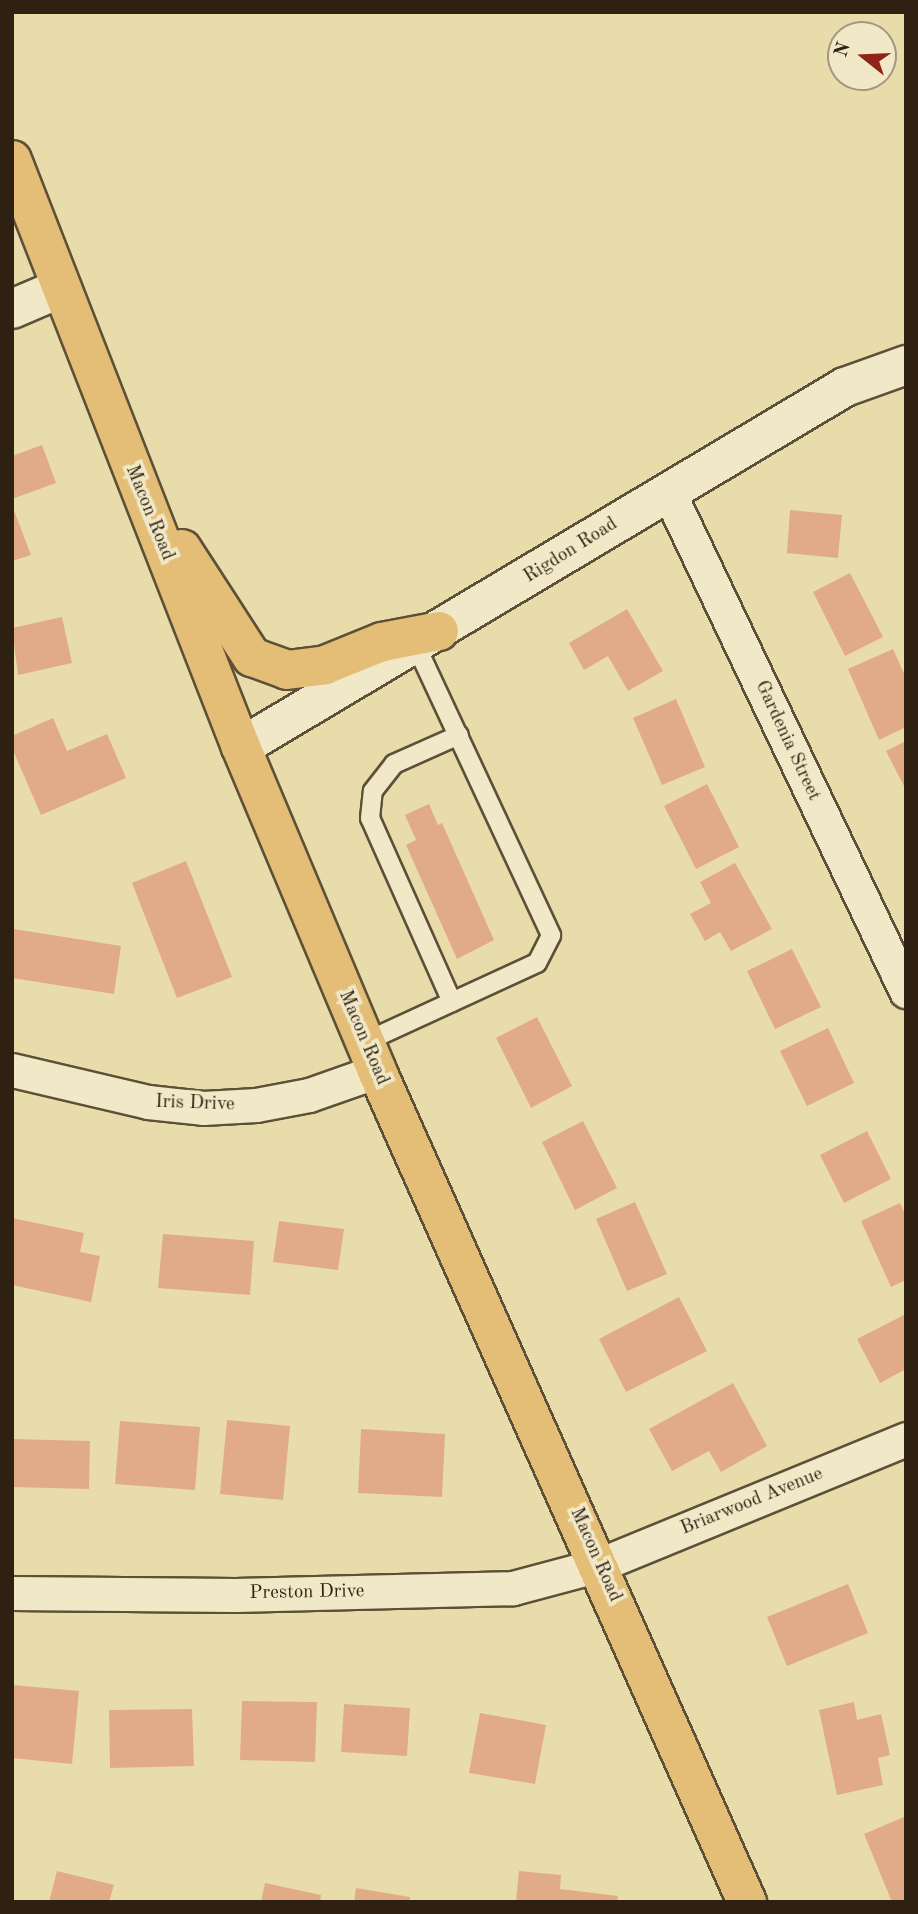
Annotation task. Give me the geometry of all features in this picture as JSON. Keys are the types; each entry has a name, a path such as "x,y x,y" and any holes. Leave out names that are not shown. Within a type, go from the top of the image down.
{"main road":[{"name":"Macon Road","path":"12,160 241,747 371,1056 747,1902"},
{"path":"156,528 190,557 229,629 252,657 287,670 325,665 382,642 427,639"}],"street":[{"path":"12,309 61,288"},
{"name":"Rigdon Road","path":"241,747 427,639 668,491 845,387 906,365"},
{"name":"Gardenia Street","path":"668,491 906,991"},
{"name":"Iris Drive","path":"12,1070 148,1102 203,1108 256,1105 309,1095 371,1056"},
{"name":"Briarwood Avenue","path":"599,1565 906,1439"},
{"name":"Preston Drive","path":"12,1592 235,1595 513,1588 599,1565"}],"lane":[{"path":"371,1056 452,1002 537,963 551,935 459,735 427,639"},
{"path":"452,1002 370,818 373,791 394,764 459,735"}],"building":[{"path":"42,445 56,483 12,499 12,456"},
{"path":"12,505 31,555 12,561"},
{"path":"790,510 842,515 838,558 787,553"},
{"path":"850,573 883,637 845,656 813,592"},
{"path":"627,609 663,671 628,691 608,656 584,670 569,643"},
{"path":"62,617 72,663 18,675 12,628"},
{"path":"893,649 906,678 906,727 879,740 848,669"},
{"path":"676,699 705,767 662,785 633,718"},
{"path":"53,718 67,751 107,734 126,778 41,815 12,748 12,736"},
{"path":"906,741 906,790 886,751"},
{"path":"707,784 739,847 696,869 664,806"},
{"path":"429,804 438,825 442,823 494,940 457,959 406,845 416,840 405,815"},
{"path":"186,861 232,977 177,998 132,883"},
{"path":"735,863 772,929 731,951 720,932 705,941 690,914 711,903 700,882"},
{"path":"14,929 121,946 114,994 12,978"},
{"path":"792,949 821,1007 775,1029 747,971"},
{"path":"537,1017 572,1086 531,1108 496,1038"},
{"path":"828,1028 854,1083 807,1106 780,1051"},
{"path":"583,1121 617,1188 575,1210 542,1142"},
{"path":"867,1131 891,1179 844,1203 820,1155"},
{"path":"635,1202 667,1274 627,1291 596,1219"},
{"path":"900,1203 906,1216 906,1280 891,1287 861,1221"},
{"path":"12,1218 84,1233 80,1252 100,1256 91,1302 12,1285"},
{"path":"279,1221 344,1229 338,1270 273,1262"},
{"path":"163,1234 254,1241 250,1295 158,1288"},
{"path":"679,1297 707,1351 626,1392 599,1339"},
{"path":"906,1314 906,1369 880,1383 857,1339"},
{"path":"733,1383 767,1446 721,1472 709,1451 672,1471 649,1429"},
{"path":"227,1420 290,1426 283,1500 220,1494"},
{"path":"120,1421 200,1427 195,1490 115,1484"},
{"path":"361,1429 445,1434 442,1497 358,1493"},
{"path":"12,1439 90,1441 89,1489 12,1487"},
{"path":"848,1584 868,1633 787,1666 767,1617"},
{"path":"12,1685 79,1691 72,1764 12,1758"},
{"path":"242,1701 317,1702 315,1762 240,1760"},
{"path":"854,1702 857,1720 881,1714 890,1755 878,1758 883,1785 837,1795 819,1710"},
{"path":"344,1704 410,1708 407,1756 341,1752"},
{"path":"192,1709 194,1766 110,1768 109,1710"},
{"path":"480,1713 546,1725 535,1784 469,1773"},
{"path":"906,1816 906,1902 892,1902 864,1834"},
{"path":"57,1871 114,1885 109,1902 49,1902"},
{"path":"519,1871 561,1875 560,1889 618,1896 617,1902 516,1902"},
{"path":"265,1883 321,1895 320,1902 261,1902"},
{"path":"356,1888 410,1897 409,1902 354,1902"}]}
